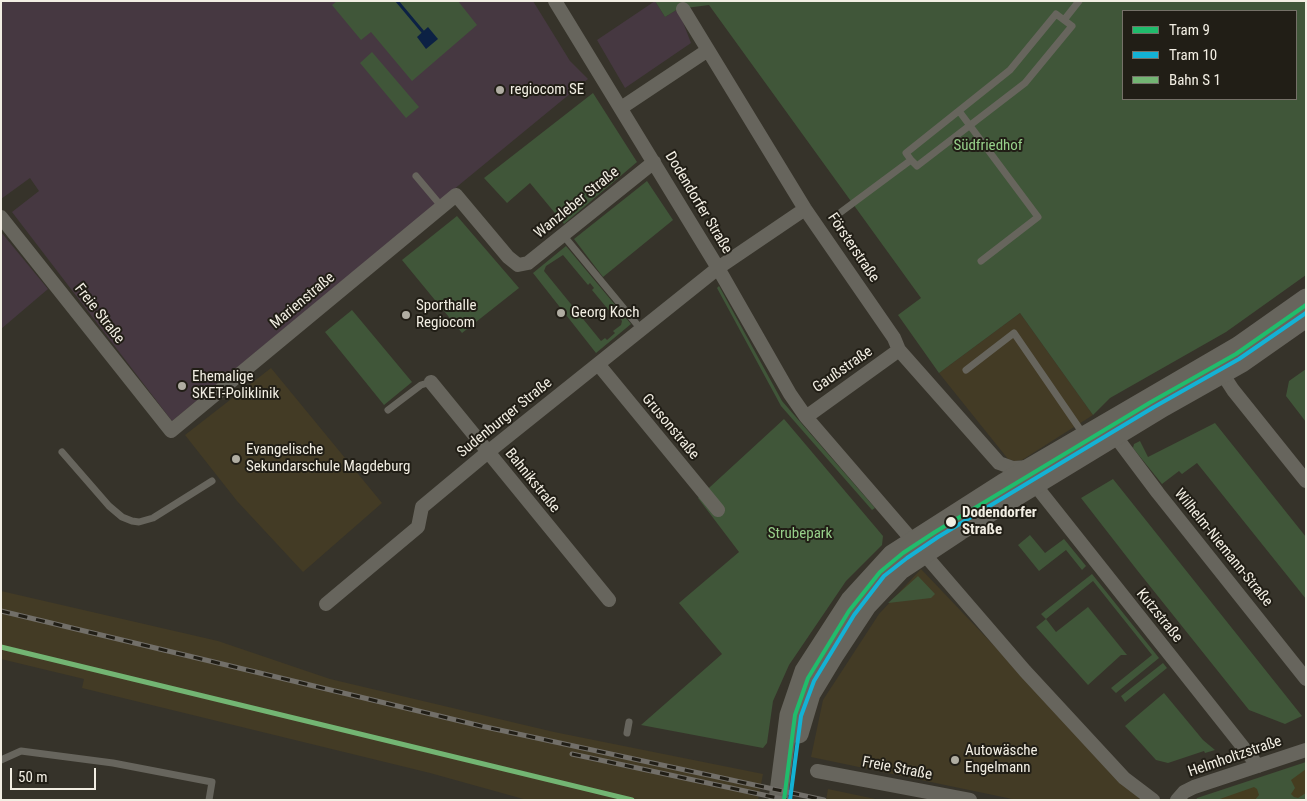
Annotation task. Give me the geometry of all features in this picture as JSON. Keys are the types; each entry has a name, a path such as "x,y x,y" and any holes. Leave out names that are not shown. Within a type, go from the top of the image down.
{"main road":[{"path":"778,800 789,715 804,671 857,590 892,554 916,547 1036,486 1116,437 1218,368 1306,298"},
{"path":"790,800 800,728 811,694 867,606 896,575 916,547 1057,451 1218,368 1306,318"},
{"path":"916,547 1040,470 1057,451"}],"street":[{"name":"Dodendorfer Straße","path":"555,1 622,108 718,268 790,394 806,417 830,442 916,547 1124,778 1148,799"},
{"name":"Försterstraße","path":"683,9 806,209 894,338 899,350 999,463 1013,468 1031,467"},
{"path":"622,108 708,50"},
{"name":"Wanzleber Straße","path":"518,265 528,263 654,162"},
{"name":"Marienstraße","path":"171,431 456,195 508,257 518,265"},
{"name":"Sudenburger Straße","path":"326,604 418,527 422,507 488,452 640,328 718,268 806,209"},
{"name":"Freie Straße","path":"1,217 171,431"},
{"name":"Gaußstraße","path":"806,417 899,350"},
{"name":"Grusonstraße","path":"598,364 718,510"},
{"path":"1218,368 1306,482"},
{"name":"Bahnikstraße","path":"431,382 609,600"},
{"name":"Wilhelm-Niemann-Straße","path":"1116,437 1158,493 1306,679"},
{"name":"Kutzstraße","path":"1036,486 1258,766"},
{"name":"Helmholtzstraße","path":"1177,800 1184,792 1194,787 1306,750"},
{"name":"Freie Straße","path":"817,771 970,800"}],"lane":[{"path":"1064,20 1079,1"},
{"path":"1056,14 1072,26 1025,83 917,166 906,153 959,111 1010,70 1056,14"},
{"path":"959,111 1038,218 981,261"},
{"path":"841,212 911,160"},
{"path":"416,176 442,207"},
{"path":"563,235 640,328"},
{"path":"966,370 1014,333 1084,436"},
{"path":"388,410 421,385 431,382"},
{"path":"62,452 109,506 132,521 139,522 153,518 212,481"},
{"path":"627,733 629,722"},
{"path":"1,760 21,752 114,763 204,780 212,782 209,800"}],"shaded area":[{"path":"1,1 533,1 570,61 588,79 172,421 12,212 39,191 30,178 1,199"},
{"path":"655,1 665,17 678,9 691,43 625,88 597,40"},
{"path":"1,232 48,289 1,329"},
{"path":"1020,313 1093,415 1022,460 1015,461 1008,459 939,373"},
{"path":"271,368 382,503 303,572 237,501 185,435"},
{"path":"921,569 1141,800 1017,800 811,757 823,700 879,614"},
{"path":"1,591 218,641 330,679 554,732 763,774 758,800 527,800 430,773 82,688 84,679 1,659"},
{"path":"828,789 880,800 826,800"}],"green space":[{"path":"337,1 458,1 477,25 412,81 371,32 361,40 332,5"},
{"name":"Südfriedhof","path":"655,1 1306,1 1306,275 1226,332 1110,398 1093,415 1020,313 939,373 898,315 921,298 709,5 678,9 665,17"},
{"path":"372,52 419,107 406,118 360,63"},
{"path":"593,93 637,162 564,224 530,183 507,203 484,178"},
{"path":"647,181 673,220 603,277 574,239"},
{"path":"457,216 519,288 462,333 402,260"},
{"path":"566,246 631,324 596,353 533,273","holes":["563,255 588,285 590,283 594,288 592,290 616,319 619,317 622,321 621,325 613,331 615,333 607,340 605,338 601,341 544,271 546,266"]},
{"path":"719,286 782,401 875,508 872,510 781,406 717,288"},
{"path":"352,310 412,382 384,405 325,332"},
{"path":"1306,369 1306,422 1286,396 1289,381"},
{"name":"Strubepark","path":"784,419 883,536 882,545 846,581 789,665 773,701 767,743 763,748 641,725 722,654 679,603 739,552 698,498"},
{"path":"1215,423 1306,537 1306,599 1197,463 1182,474 1179,471 1162,484 1133,448 1134,444 1140,441 1148,457"},
{"path":"1113,479 1302,716 1285,724 1249,710 1137,570 1081,498"},
{"path":"1030,535 1045,553 1064,539 1086,566 1082,570 1066,550 1039,571 1018,545"},
{"path":"1092,574 1159,658 1116,693 1111,688 1152,655 1093,581 1046,619 1041,614"},
{"path":"918,576 935,594 931,598 888,603"},
{"path":"1088,607 1127,655 1121,655 1088,685 1036,627 1046,619 1056,632"},
{"path":"1163,663 1167,668 1125,702 1121,696"},
{"path":"1164,693 1203,740 1215,750 1205,753 1204,751 1168,763 1156,760 1125,726"},
{"path":"1306,762 1306,800 1196,800 1197,798"}],"sand":[{"path":"1306,769 1306,793 1298,798 1294,797 1291,794 1295,788 1291,780"},
{"path":"1254,787 1259,795 1255,800 1217,800"}],"water":[{"path":"428,27 438,39 426,49 417,37"}],"waterway":[{"path":"397,1 423,32"}],"railway":[{"path":"1,611 481,726 824,800"},
{"path":"572,754 787,800"}],"tram line":[{"name":"9","path":"784,800 795,715 808,678 849,611 880,572 903,553 935,532 1151,402 1236,354 1306,305"},
{"name":"10","path":"790,800 801,716 814,681 854,615 884,576 938,537 1154,407 1239,359 1306,313"}],"transit line":[{"path":"1,647 632,800"}],"place":[{"name":"regiocom SE","path":"500,90"},
{"name":"Georg Koch","path":"561,313"},
{"name":"Sporthalle Regiocom","path":"406,315"},
{"name":"Ehemalige SKET-Poliklinik","path":"182,386"},
{"name":"Evangelische Sekundarschule Magdeburg","path":"236,459"},
{"name":"Dodendorfer Straße","path":"951,522"},
{"name":"Autowäsche Engelmann","path":"955,760"}]}
